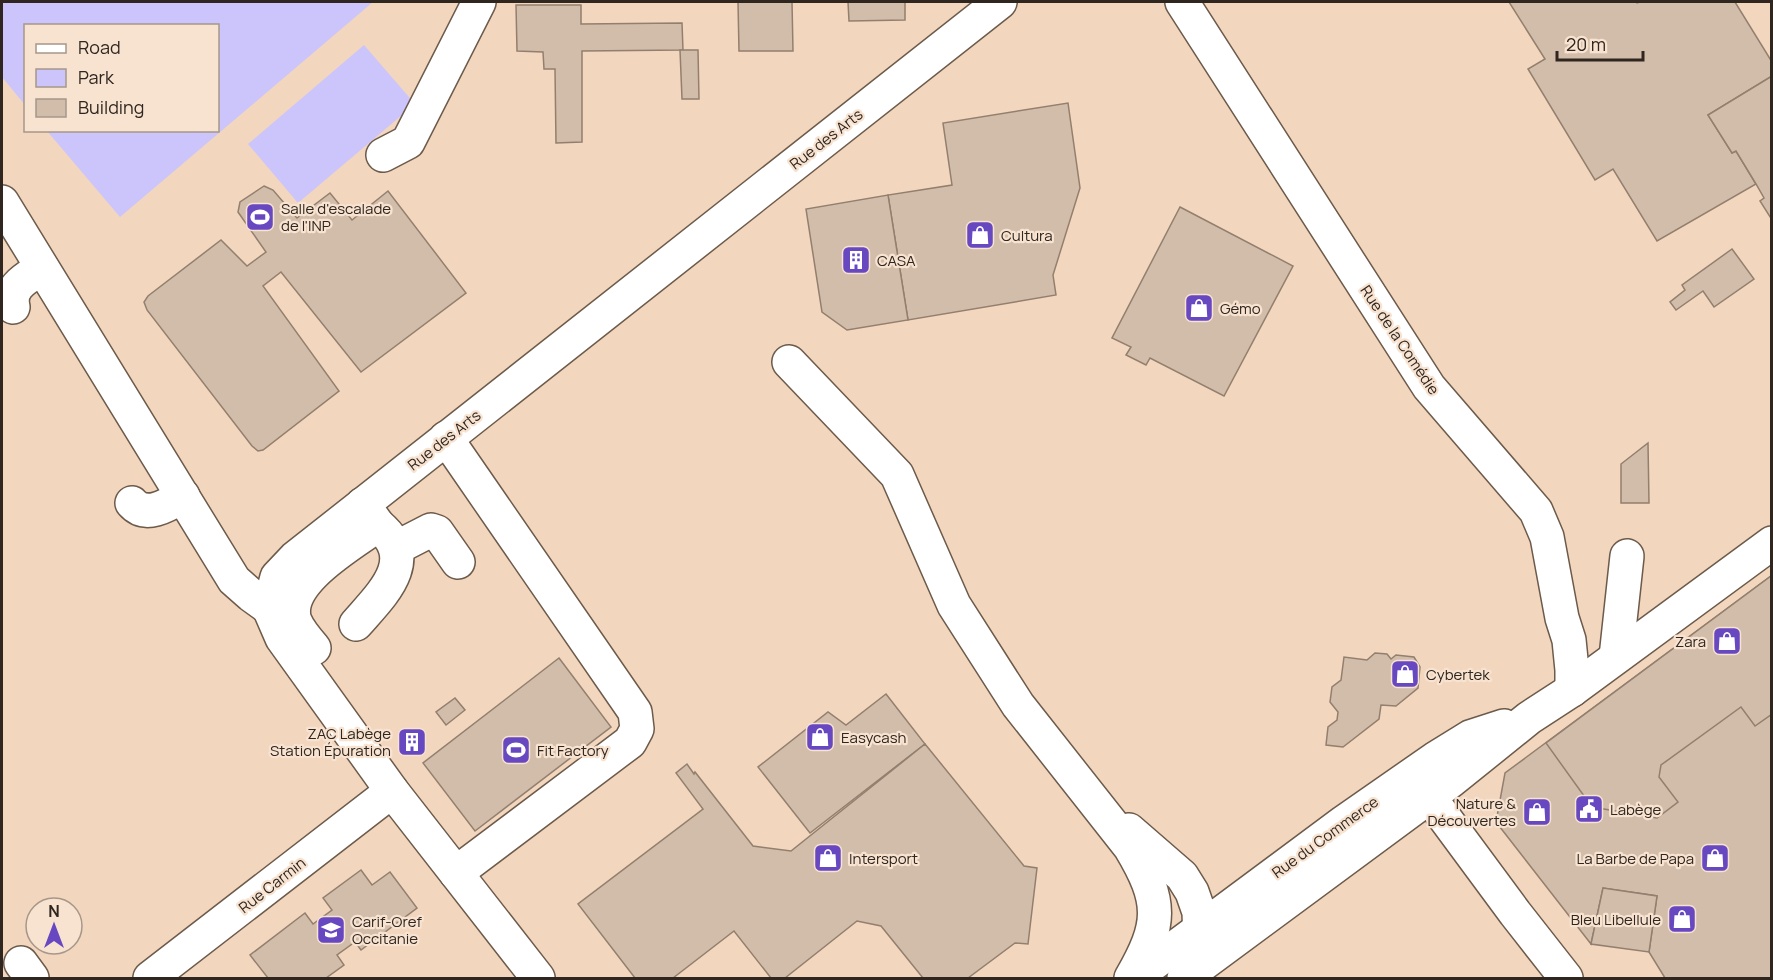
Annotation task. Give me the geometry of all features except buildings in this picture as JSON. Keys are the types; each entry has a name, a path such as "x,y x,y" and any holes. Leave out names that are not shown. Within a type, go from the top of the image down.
{"street":[{"path":"382,155 408,142 479,2"},
{"name":"Rue des Arts","path":"269,608 277,577 295,558 379,526 446,438 1000,2"},
{"name":"Rue de la Comédie","path":"1182,2 1430,387 1536,511 1547,537 1562,618 1569,640 1572,690"},
{"path":"2,202 234,580 251,596 269,608 282,638 360,746 538,978"},
{"path":"13,307 12,294 15,286 42,268"},
{"path":"789,362 897,475 954,605 1018,705 1130,847 1142,867 1155,901 1148,947 1132,978"},
{"path":"446,438 635,712 637,729 630,742 456,873"},
{"path":"132,503 136,508 148,511 164,507 183,496"},
{"path":"356,624 386,590 397,565 379,526"},
{"path":"360,746 369,730 369,724 362,710 301,631 294,615 296,597 303,583 379,526 437,532 458,562"},
{"name":"Rue du Commerce","path":"1132,978 1344,822 1420,785 1452,780 1529,718 1572,690 1772,543"},
{"path":"1616,657 1628,556"},
{"path":"1420,785 1515,914 1566,978"},
{"name":"Rue du Commerce","path":"1186,977 1420,785"},
{"name":"Rue Carmin","path":"150,978 393,791"},
{"path":"1102,813 1128,829 1182,876 1192,892 1199,912 1200,940 1186,977"}],"shaded area":[{"path":"2,2 1771,2 1771,978 2,978"}],"green space":[{"path":"2,2 373,2 120,217 48,132 219,132 219,24 24,24 24,104 2,77"},
{"path":"364,45 415,104 298,203 248,144"}],"place":[{"name":"Salle d'escalade de l'INP","path":"260,217"},
{"name":"Cultura","path":"980,235"},
{"name":"CASA","path":"856,260"},
{"name":"Gémo","path":"1199,308"},
{"name":"Zara","path":"1727,641"},
{"name":"Cybertek","path":"1405,674"},
{"name":"Easycash","path":"820,737"},
{"name":"ZAC Labège Station Épuration","path":"412,742"},
{"name":"Fit Factory","path":"516,750"},
{"name":"Labège","path":"1589,809"},
{"name":"Nature & Découvertes","path":"1537,812"},
{"name":"Intersport","path":"828,858"},
{"name":"La Barbe de Papa","path":"1715,858"},
{"name":"Bleu Libellule","path":"1682,919"},
{"name":"Carif-Oref Occitanie","path":"331,930"}]}
